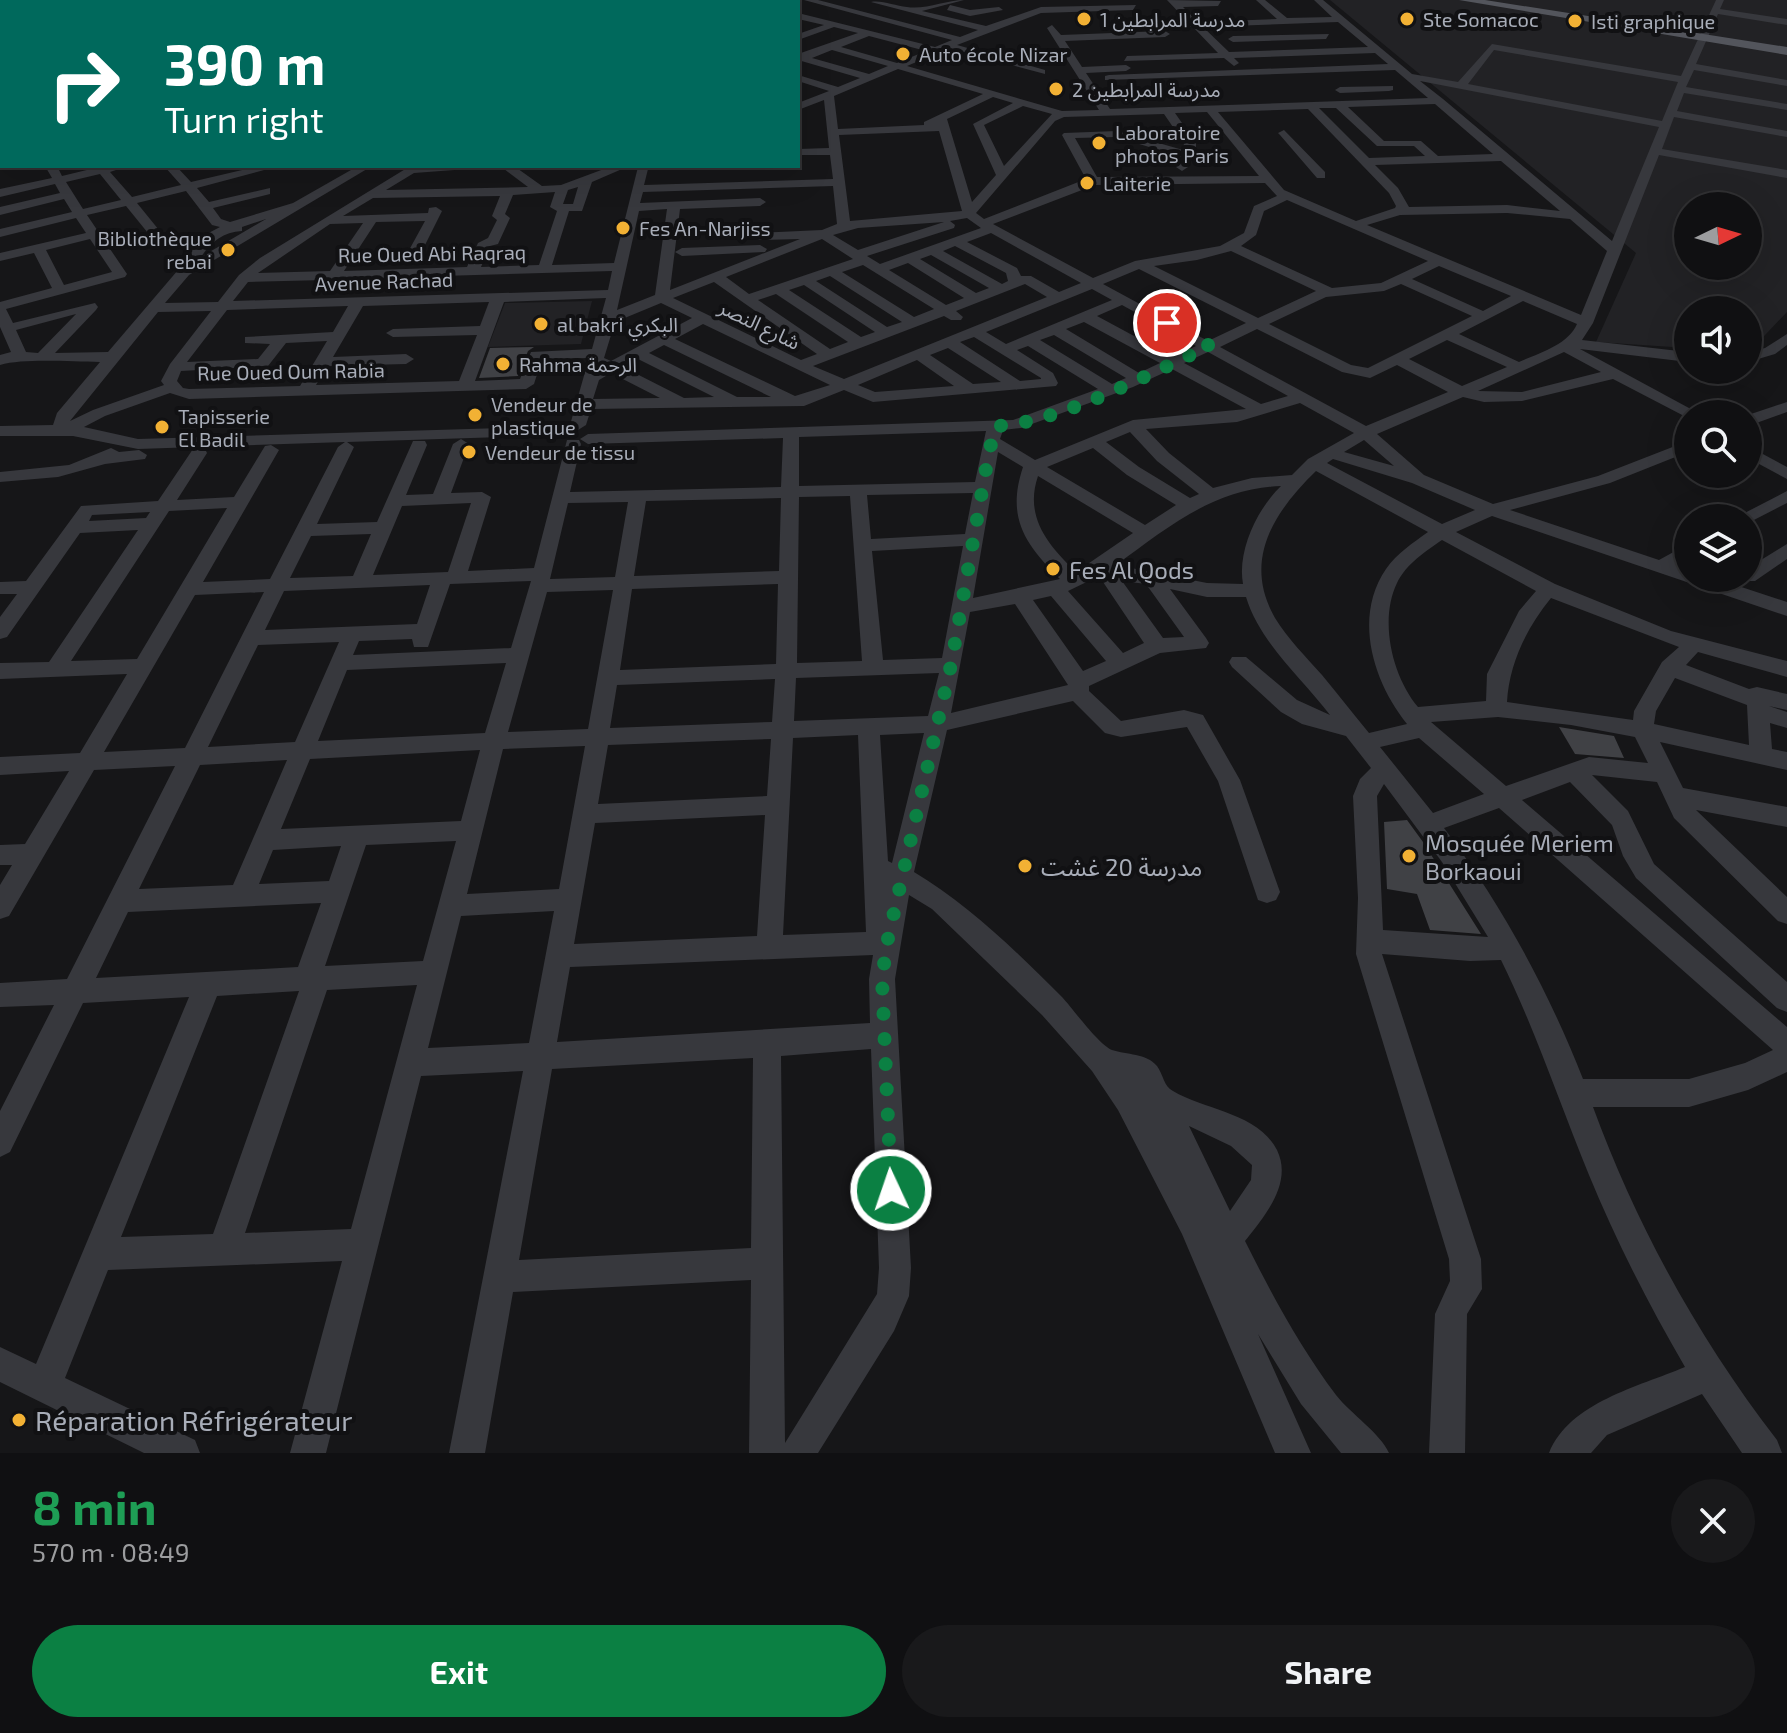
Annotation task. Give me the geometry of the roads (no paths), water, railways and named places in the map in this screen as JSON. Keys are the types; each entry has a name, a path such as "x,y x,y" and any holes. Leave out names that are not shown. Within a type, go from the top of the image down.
{"main road":[{"path":"1464,0 1787,51"}],"street":[{"path":"444,0 460,0"},
{"path":"808,0 961,40"},
{"path":"826,5 841,0"},
{"path":"866,0 986,29"},
{"path":"922,0 1003,22"},
{"path":"882,19 937,3 960,0"},
{"path":"994,0 999,10"},
{"path":"1034,0 1059,38 1062,67 1107,113"},
{"path":"1260,0 1285,21"},
{"path":"1318,0 1615,251"},
{"path":"1720,0 1682,84 1581,332 1566,344 1521,368 1365,432 1313,465 1276,500 1254,547 1250,565 1252,591 1274,634 1426,825 1508,948 1637,1245 1708,1374 1764,1453"},
{"path":"801,103 1003,22 1061,4 1203,37"},
{"path":"1106,74 1122,52 1174,8 1273,11"},
{"path":"1174,8 1226,10 1264,22 1341,19"},
{"path":"1174,8 1196,25 1203,37 1224,52 1243,73"},
{"path":"1247,9 1273,11"},
{"path":"970,13 999,10 1018,17"},
{"path":"1216,24 1226,10"},
{"path":"1715,11 1787,22"},
{"path":"835,44 848,28 871,16"},
{"path":"800,18 934,50"},
{"path":"1308,21 1343,51"},
{"path":"1264,22 1296,52"},
{"path":"1122,52 1153,27 1216,24 1248,55"},
{"path":"801,36 832,25"},
{"path":"1153,27 1224,52 1282,62"},
{"path":"1106,74 1116,88 1226,84 1214,70 1153,27"},
{"path":"1153,27 1163,71"},
{"path":"1232,39 1280,37 1317,28"},
{"path":"802,59 868,33"},
{"path":"801,36 1060,115 1439,101"},
{"path":"1059,38 1122,52 1163,71 1175,85"},
{"path":"1232,39 1330,39"},
{"path":"948,45 975,53 1106,74 1397,67"},
{"path":"1460,87 1492,47 1787,107"},
{"path":"1224,52 1248,55 1376,50"},
{"path":"1214,70 1224,52"},
{"path":"1320,52 1340,69"},
{"path":"954,61 975,53"},
{"path":"1272,53 1292,71"},
{"path":"915,58 929,62"},
{"path":"802,59 868,77"},
{"path":"1690,66 1787,83"},
{"path":"1018,80 1062,67"},
{"path":"1365,68 1407,103"},
{"path":"1316,70 1332,90 1354,104"},
{"path":"1268,72 1278,82"},
{"path":"1409,76 1667,125"},
{"path":"800,79 833,92"},
{"path":"834,132 916,129 943,123 1007,84"},
{"path":"1332,90 1389,88"},
{"path":"833,92 844,226"},
{"path":"1235,94 1247,108"},
{"path":"1182,95 1194,110"},
{"path":"1123,97 1133,112"},
{"path":"1002,175 979,122 1021,103"},
{"path":"1339,105 1381,144 1417,143 1435,159"},
{"path":"1311,106 1401,200 1403,207 1399,211"},
{"path":"1210,109 1266,179 1287,196 1586,323"},
{"path":"1168,111 1190,143 1181,161 1190,180"},
{"path":"1672,113 1787,134"},
{"path":"1060,115 1093,181"},
{"path":"878,269 956,241 979,221 1002,175 1060,115"},
{"path":"943,123 979,221"},
{"path":"1284,133 1321,175"},
{"path":"1068,135 1117,134 1186,155"},
{"path":"800,152 836,151"},
{"path":"1656,151 1787,174"},
{"path":"1365,162 1504,157"},
{"path":"52,168 120,275 0,308 20,354 25,358 113,357"},
{"path":"0,193 101,168 157,235"},
{"path":"172,168 216,222 250,233"},
{"path":"0,233 190,188 256,168"},
{"path":"183,273 362,168"},
{"name":"Rue Oued Oum Rabia","path":"440,168 411,170 327,220 244,278 175,367 169,378 173,387 189,394 526,384 536,355 602,360"},
{"path":"509,168 540,190"},
{"path":"582,173 579,208 556,207 567,187 582,173 611,168"},
{"path":"308,1453 584,404 592,377 602,360 608,319 645,169 582,173"},
{"path":"327,220 434,214 447,210 457,194 524,178"},
{"path":"747,299 1093,181 1266,179"},
{"path":"638,189 839,182"},
{"path":"335,183 373,192 437,194 567,187"},
{"path":"717,272 760,225 760,185"},
{"path":"206,206 266,191"},
{"path":"472,272 485,243 493,241 504,218 498,216 508,192"},
{"path":"434,214 428,211 437,194"},
{"path":"0,211 67,195"},
{"path":"584,404 804,401 1140,264 1196,258 1230,246 1250,235 1258,209 1287,196"},
{"path":"634,207 681,205 792,235 822,234 1005,350 1123,300"},
{"path":"681,205 682,252 686,270 717,272 747,299 828,355"},
{"path":"663,294 681,205"},
{"path":"206,240 231,226 293,207"},
{"path":"544,270 564,208"},
{"path":"1355,225 1399,211 1507,209 1573,216"},
{"path":"415,252 434,214"},
{"path":"608,319 717,272 844,226 952,217 979,221 1365,432 1418,479"},
{"path":"317,303 372,219"},
{"path":"63,430 63,416 183,273 216,222"},
{"path":"682,252 760,225"},
{"path":"0,257 92,235"},
{"path":"206,240 213,245 229,246"},
{"path":"956,241 1012,271 1016,283"},
{"path":"1230,246 1329,292"},
{"path":"38,248 60,291"},
{"path":"932,250 1001,289"},
{"path":"394,274 405,254 425,254 414,273"},
{"path":"909,258 976,299"},
{"path":"0,477 27,475 100,459 199,453 461,444 576,434 791,433 1007,425 1138,379 1329,292 1384,287 1438,261"},
{"path":"1140,264 1355,372 1370,373 1523,296"},
{"name":"Rue Oued Abi Raqraq","path":"244,278 620,267"},
{"path":"476,299 488,271"},
{"path":"465,386 504,271"},
{"path":"832,271 914,323"},
{"path":"800,366 1026,279 1058,297"},
{"path":"1402,279 1483,316"},
{"path":"806,280 886,333"},
{"path":"778,289 859,343"},
{"name":"Avenue Rachad","path":"154,308 223,306 262,322 317,303 614,294"},
{"name":"شارع النصر","path":"663,294 703,318 800,366 873,397 1050,383 1051,380 1005,350"},
{"path":"379,360 409,301"},
{"path":"304,392 358,302"},
{"path":"9,328 91,306 41,359"},
{"path":"1085,316 1261,411"},
{"path":"602,360 638,353 703,318"},
{"path":"233,365 262,322 281,339 337,336"},
{"path":"1055,329 1138,379"},
{"path":"393,333 486,330"},
{"path":"391,389 419,332"},
{"path":"1447,334 1521,368"},
{"path":"1762,353 1787,338"},
{"path":"175,367 265,363 281,339"},
{"path":"663,339 792,401"},
{"path":"1029,340 1110,390"},
{"path":"889,873 938,724 983,487 1007,425 1010,388 948,341"},
{"path":"1566,344 1674,356"},
{"path":"1566,344 1614,374 1674,405"},
{"path":"638,353 735,402"},
{"path":"0,360 20,354"},
{"path":"918,354 971,390"},
{"path":"322,362 406,359"},
{"path":"602,360 681,403"},
{"path":"1398,360 1466,393 1519,396 1614,374"},
{"path":"883,368 895,396"},
{"path":"63,430 99,413 173,387"},
{"path":"1119,663 1064,584 1026,521 1023,493 1032,467 1133,425 1223,419 1261,411 1302,397"},
{"path":"0,431 75,402"},
{"path":"1762,416 1787,407"},
{"path":"0,431 63,430 100,435 116,443 1007,425"},
{"path":"1007,425 1032,467 1146,533"},
{"path":"1133,425 1163,457 1209,493"},
{"path":"769,949 786,669 791,433"},
{"path":"1093,440 1133,471 1189,505"},
{"path":"100,459 112,451 116,443"},
{"path":"440,499 461,444"},
{"path":"360,582 419,445"},
{"path":"0,1142 346,447"},
{"path":"0,908 271,450"},
{"path":"1674,452 1607,479 1491,510 1443,532 1395,570 1387,582 1379,622 1388,673 1418,722 1569,859 1787,1045"},
{"path":"55,669 199,453"},
{"path":"1762,459 1787,474"},
{"path":"1313,465 1548,589 1693,645 1787,669"},
{"path":"960,607 1064,584 1102,566 1146,533 1209,493 1313,465 1418,479 1491,510 1674,571"},
{"path":"0,491 27,475"},
{"path":"560,498 983,487"},
{"path":"858,491 873,667"},
{"path":"467,1453 585,814 638,496"},
{"path":"1762,509 1787,496"},
{"path":"395,501 482,497 415,660"},
{"path":"0,632 87,510 242,502"},
{"path":"76,527 151,524"},
{"path":"306,530 383,528"},
{"path":"864,545 973,540"},
{"path":"1762,568 1787,550"},
{"path":"1661,567 1674,559"},
{"path":"1102,566 1119,574 1207,590 1252,591"},
{"path":"1102,566 1157,646"},
{"path":"191,589 449,578 623,583 789,577"},
{"path":"0,766 494,741 938,724 1066,693 1157,646 1199,643 1152,579"},
{"path":"0,588 33,587"},
{"path":"1496,709 1498,674 1529,611 1548,589"},
{"path":"1759,592 1787,609"},
{"path":"1019,595 1079,687 1113,727 1121,729 1184,718 1195,721 1229,780 1267,892"},
{"path":"251,638 425,631"},
{"path":"241,896 352,634"},
{"path":"1693,645 1669,667 1645,711 1642,728 1668,785 1724,854 1787,913"},
{"path":"340,663 519,655"},
{"path":"1239,662 1289,706 1310,718 1358,736 1496,709 1642,728 1683,740 1787,761"},
{"path":"606,678 951,665"},
{"path":"1669,667 1787,720"},
{"path":"0,671 55,669 141,673"},
{"path":"0,687 141,673"},
{"path":"1761,756 1757,695 1787,702"},
{"path":"798,1453 882,1319 893,1296 895,1268 882,979 889,873 869,727"},
{"path":"1426,825 1573,771 1601,767 1787,817"},
{"path":"1384,770 1368,785 1365,796 1371,898 1369,954 1465,1259 1466,1289 1459,1294 1451,1314 1447,1453"},
{"path":"1573,771 1619,817 1633,857 1645,871 1787,999"},
{"path":"585,814 777,805"},
{"path":"264,840 472,830"},
{"path":"224,1247 357,835"},
{"path":"0,855 32,854"},
{"path":"889,873 941,901 1052,1006 1102,1061 1128,1100 1193,1223 1293,1453"},
{"path":"122,901 338,891"},
{"path":"452,906 569,899"},
{"path":"1370,941 1470,949 1508,948"},
{"path":"559,956 883,943"},
{"path":"0,995 435,972"},
{"path":"44,1387 208,984"},
{"path":"411,1063 884,1035"},
{"path":"767,1044 767,1453"},
{"path":"1573,1093 1689,1093 1748,1076 1787,1058"},
{"path":"1102,1061 1135,1068 1146,1075 1227,1240 1298,1371 1352,1442 1371,1453"},
{"path":"1161,1101 1239,1134 1257,1145 1263,1153 1268,1168 1260,1192 1227,1240"},
{"path":"99,1254 362,1244"},
{"path":"500,1277 767,1263"},
{"path":"0,1364 182,1453"},
{"path":"1567,1453 1595,1423 1708,1374"}],"place":[{"name":"مدرسة المرابطين 1","path":"1084,19"},
{"name":"Ste Somacoc","path":"1407,19"},
{"name":"Isti graphique","path":"1575,21"},
{"name":"Auto école Nizar","path":"903,54"},
{"name":"مدرسة المرابطين 2","path":"1056,89"},
{"name":"Laboratoire photos Paris","path":"1099,143"},
{"name":"Laiterie","path":"1087,183"},
{"name":"Fes An-Narjiss","path":"623,228"},
{"name":"Bibliothèque rebai","path":"228,250"},
{"name":"al bakri البكري","path":"541,324"},
{"name":"Rahma الرحمة","path":"503,364"},
{"name":"Vendeur de plastique","path":"475,415"},
{"name":"Tapisserie El Badil","path":"162,427"},
{"name":"Vendeur de tissu","path":"469,452"},
{"name":"Fes Al Qods","path":"1053,569"},
{"name":"Mosquée Meriem Borkaoui","path":"1409,856"},
{"name":"مدرسة 20 غشت","path":"1025,866"},
{"name":"Réparation Réfrigérateur","path":"19,1420"}]}
